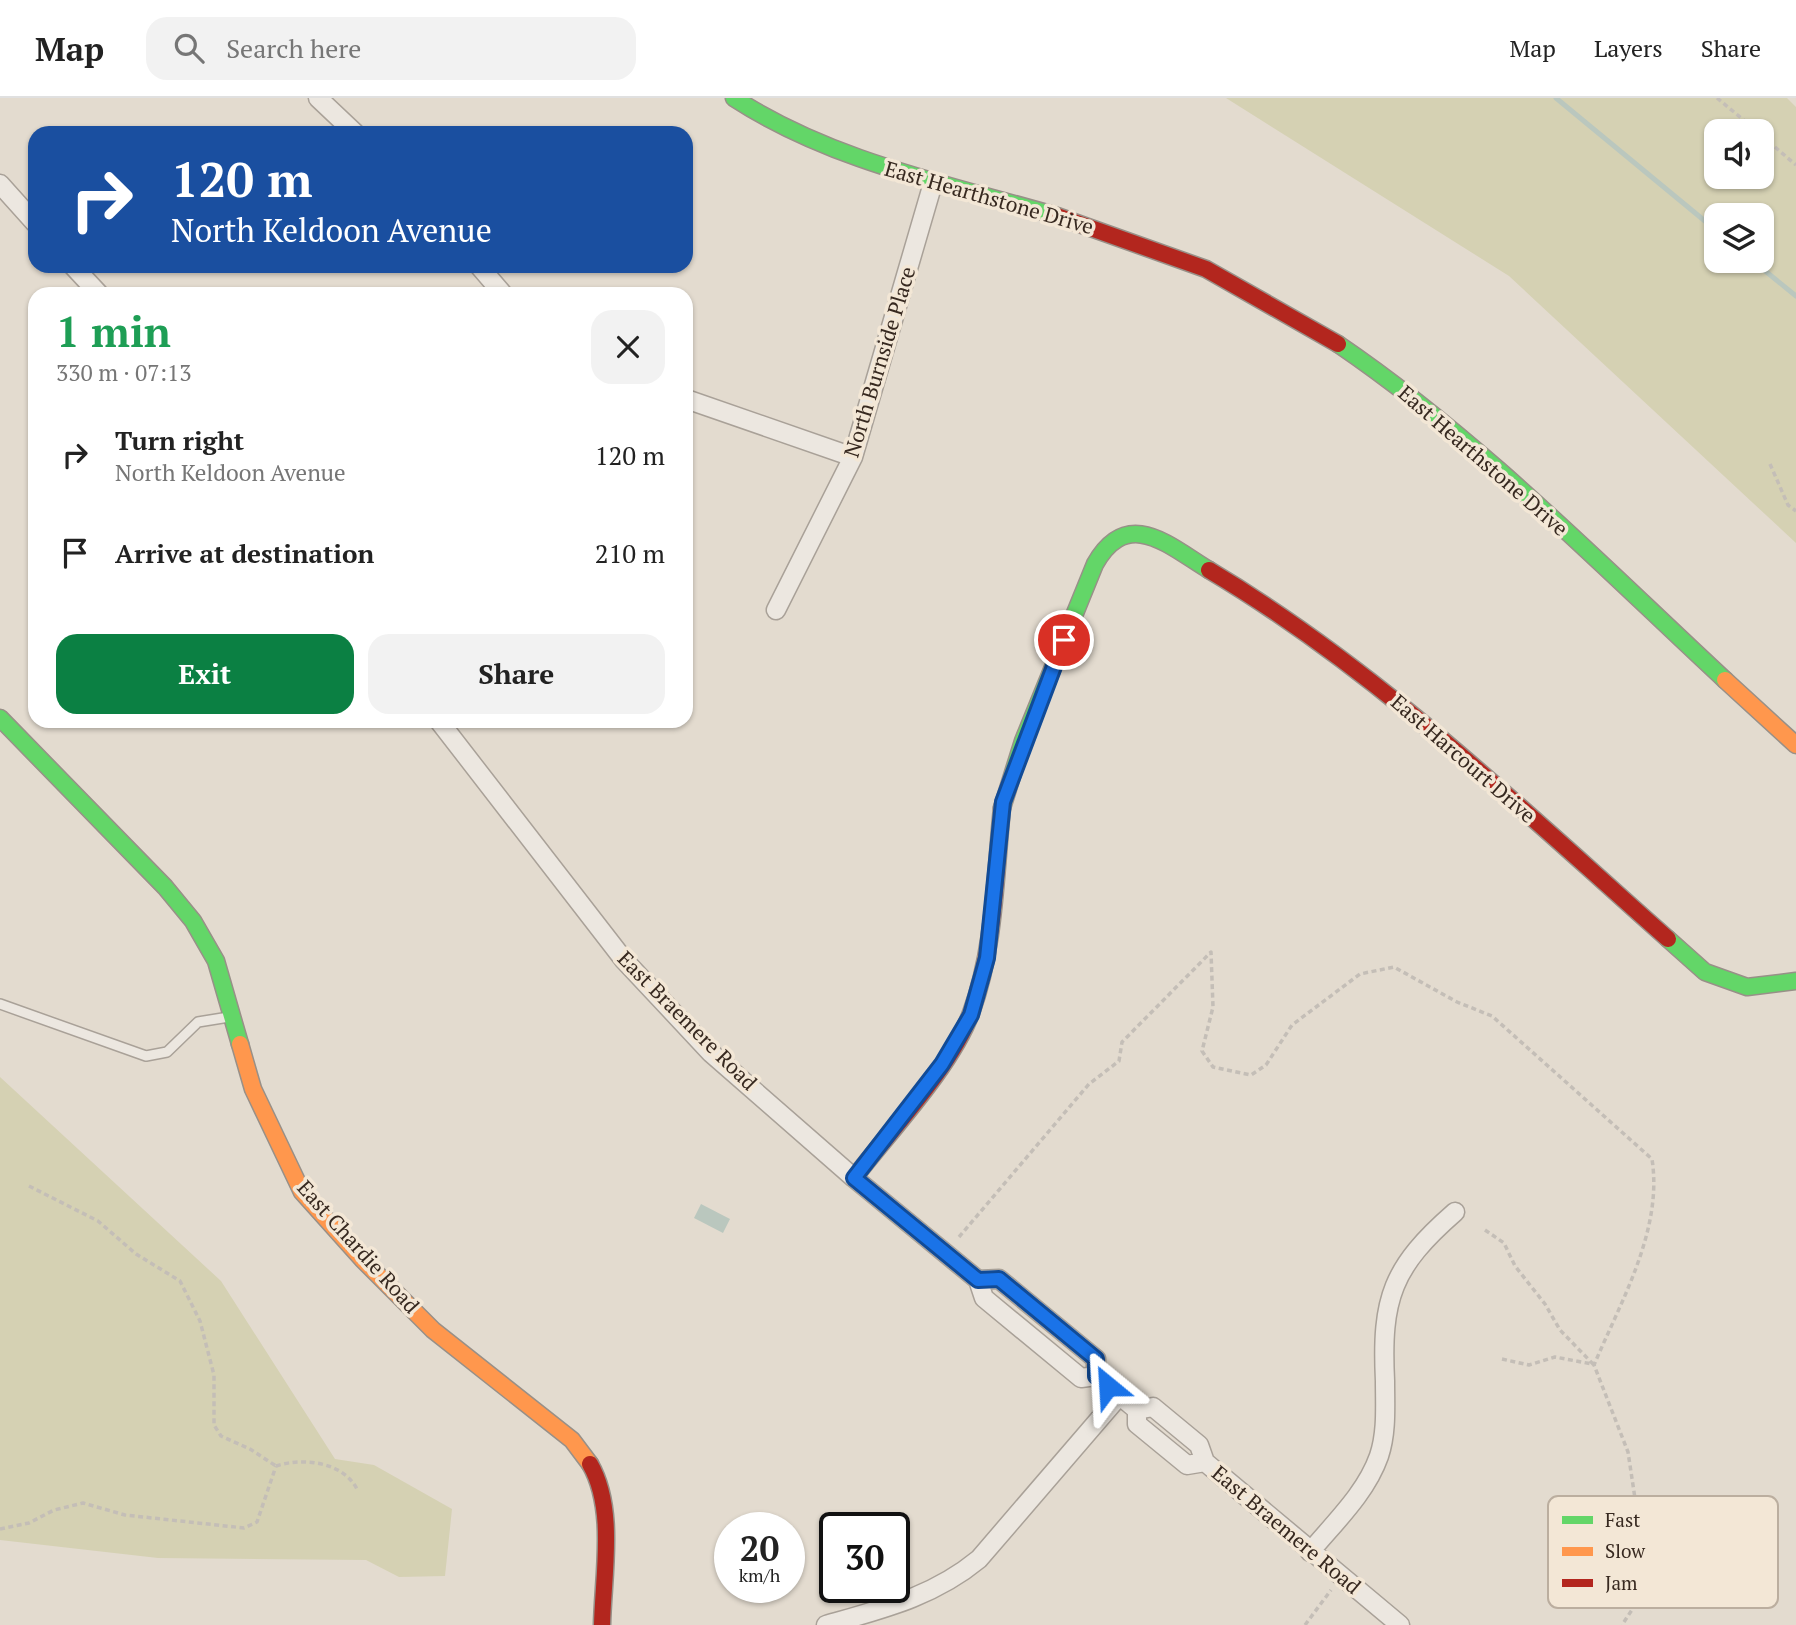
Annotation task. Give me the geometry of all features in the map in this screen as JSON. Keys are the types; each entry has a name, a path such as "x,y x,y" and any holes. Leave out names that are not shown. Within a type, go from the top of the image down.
{"street":[{"path":"318,98 348,126"},
{"name":"East Hearthstone Drive","path":"734,98 771,122 839,153 933,183 1087,225 1206,269 1317,330 1400,386 1463,438 1796,745"},
{"name":"North Burnside Place","path":"776,610 853,457 933,183"},
{"path":"0,184 28,215"},
{"path":"80,273 93,287"},
{"path":"485,273 497,287"},
{"path":"693,401 853,457"},
{"name":"East Harcourt Drive","path":"854,1178 942,1064 971,1015 987,958 1003,802 1023,741 1103,548 1120,536 1133,532 1148,534 1259,600 1409,709 1705,972 1747,987 1796,981"},
{"name":"East Chardie Road","path":"0,718 165,887 193,921 216,961 253,1089 302,1192 362,1259 433,1330 572,1440 584,1453 597,1477 602,1501 602,1625"},
{"name":"East Braemere Road","path":"444,728 624,960 711,1053 854,1178 978,1280 984,1298 1081,1378 1096,1376 1138,1410 1153,1407 1199,1445 1205,1462 1400,1625"},
{"path":"1310,1552 1359,1492 1379,1454 1386,1410 1383,1340 1385,1318 1395,1286 1423,1241 1455,1212"},
{"path":"826,1625 912,1600 959,1576 979,1559 1120,1395"}],"lane":[{"path":"0,1004 146,1056 167,1052 198,1022 234,1016"}],"path":[{"path":"1717,98 1742,119"},
{"path":"1774,146 1796,165"},
{"path":"1770,464 1788,505 1796,511"},
{"path":"960,1237 1089,1084 1119,1061 1122,1042 1212,952 1213,1007 1202,1051 1213,1067 1251,1075 1266,1065 1292,1026 1360,974 1394,967 1457,1002 1492,1016 1652,1159 1655,1182 1646,1242 1594,1365"},
{"path":"29,1186 98,1221 136,1254 180,1281 200,1321 214,1375 214,1425 221,1436 250,1449 276,1466"},
{"path":"1485,1230 1504,1243 1515,1266 1545,1304 1560,1330 1594,1365 1628,1452 1635,1496"},
{"path":"1502,1359 1529,1365 1555,1357 1594,1365"},
{"path":"276,1466 285,1463 327,1465 350,1476 357,1489"},
{"path":"0,1529 29,1523 54,1510 83,1503 125,1515 244,1528 253,1526 257,1522 276,1466"},
{"path":"1305,1625 1332,1589"},
{"path":"1622,1625 1633,1608"}],"shaded area":[{"path":"1226,98 1787,98 1796,107 1796,543 1509,276"},
{"path":"0,1077 221,1281 335,1459 374,1465 452,1509 445,1576 399,1577 366,1560 158,1558 0,1540"},
{"path":"701,1204 730,1219 723,1233 694,1218"}],"waterway":[{"path":"1556,98 1704,220"},
{"path":"1768,273 1796,296"}],"traffic: fast":[{"path":"734,98 771,120 850,155 1057,216"},
{"path":"1338,344 1390,381 1538,504 1725,680"},
{"path":"1002,808 1023,741 1095,564 1108,547 1121,537 1135,534 1149,536 1164,542 1209,570"},
{"path":"0,718 165,887 193,921 216,961 240,1044"},
{"path":"1668,939 1705,972 1747,987 1796,981"}],"traffic: slow":[{"path":"1725,680 1796,745"},
{"path":"240,1044 253,1089 302,1192 362,1259 433,1330 572,1440 590,1464"}],"traffic: jam":[{"path":"1057,216 1206,269 1338,344"},
{"path":"1209,570 1332,652 1390,697 1503,792 1668,939"},
{"path":"854,1178 935,1077 962,1034 971,1013 990,938 1002,808"},
{"path":"590,1464 603,1501 605,1522 602,1625"}],"route":[{"path":"1064,640 1023,741 1003,802 987,958 971,1015 942,1064 854,1178 978,1280 999,1279 1096,1359 1096,1376 1108,1386"}]}
